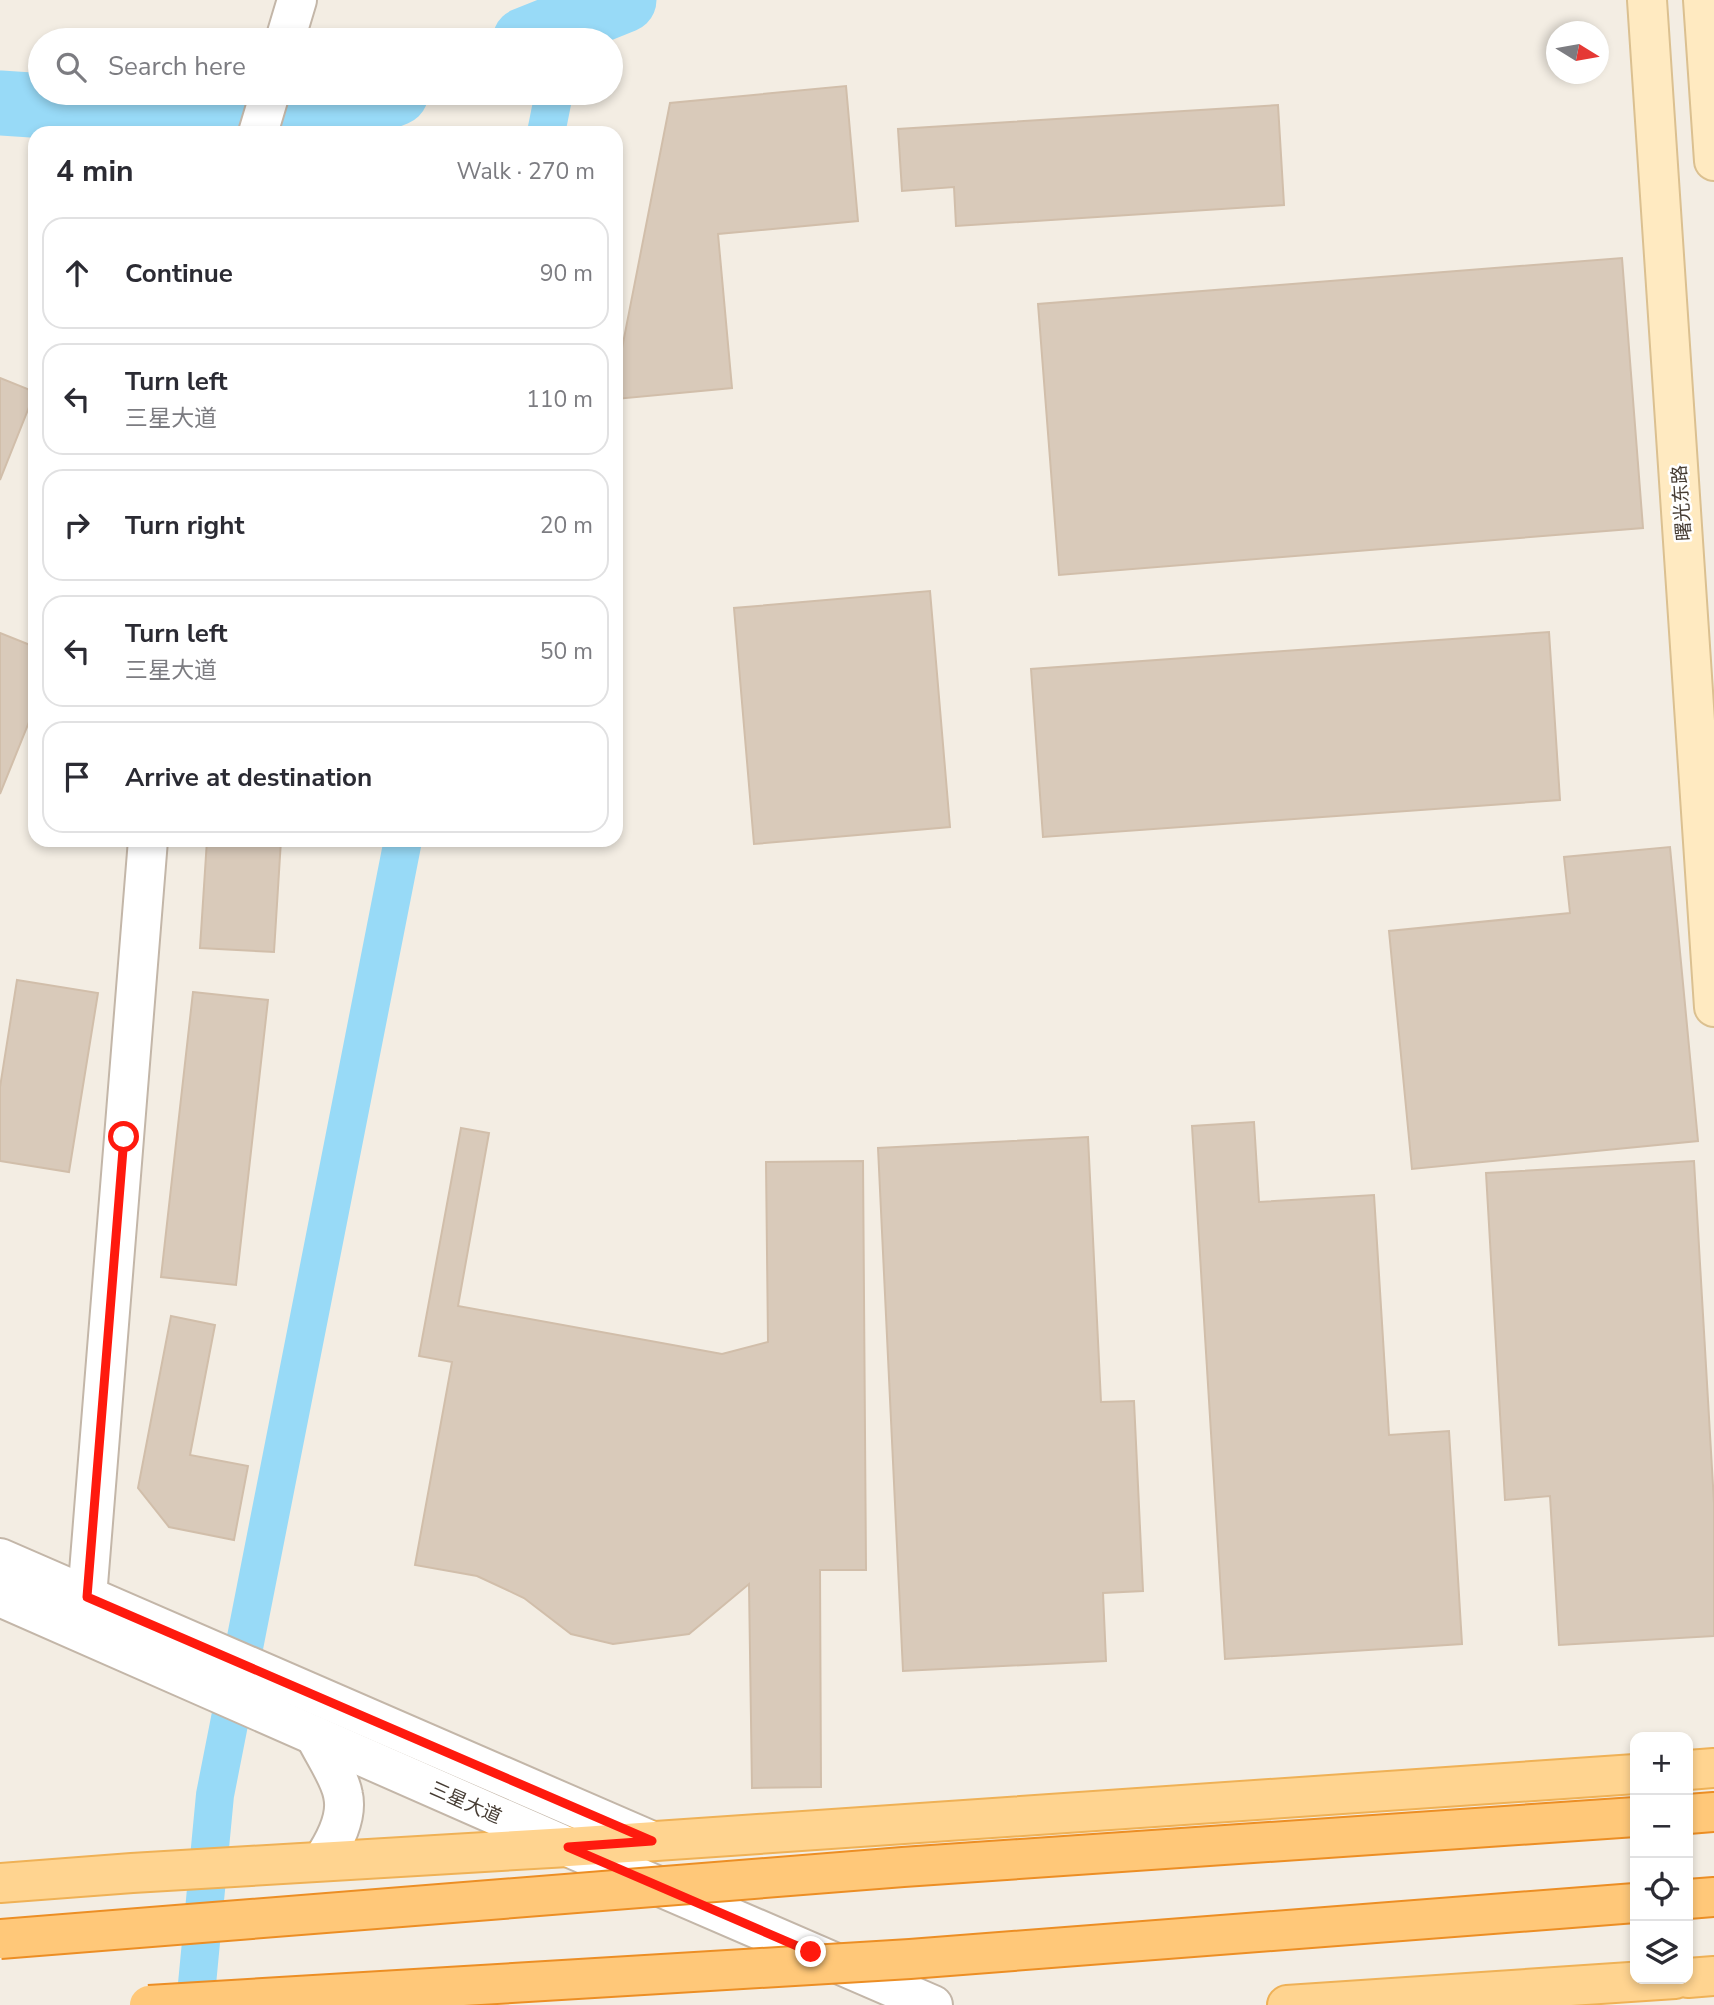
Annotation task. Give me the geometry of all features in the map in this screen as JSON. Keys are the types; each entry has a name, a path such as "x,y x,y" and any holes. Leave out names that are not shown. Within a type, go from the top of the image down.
{"highway":[{"path":"1693,1814 1714,1812"},
{"path":"0,1939 903,1867 1630,1817"},
{"path":"1693,1899 1714,1897"},
{"path":"149,2005 910,1959 1630,1903"}],"main road":[{"name":"曙光东路","path":"1647,0 1714,1007"},
{"path":"1703,0 1714,161"},
{"path":"1693,1770 1714,1768"},
{"path":"0,1883 568,1847 1630,1773"},
{"path":"1693,1978 1714,1976"},
{"path":"1287,2005 1630,1982"}],"street":[{"path":"289,28 297,0"},
{"path":"260,126 266,105"},
{"path":"87,1597 147,847"},
{"name":"三星大道","path":"0,1558 87,1597 179,1657"},
{"name":"三星大道","path":"0,1597 179,1657 258,1691 652,1841"},
{"name":"三星大道","path":"258,1691 315,1736 933,2005"},
{"path":"315,1736 343,1794 344,1807 336,1840 322,1861"}],"building":[{"path":"846,86 858,221 718,234 732,388 623,398 623,343 670,103"},
{"path":"1278,105 1284,205 956,226 954,187 902,191 898,129"},
{"path":"1622,258 1643,528 1059,575 1038,304"},
{"path":"0,378 28,389 28,410 0,480"},
{"path":"930,591 950,827 754,844 734,608"},
{"path":"1549,632 1560,800 1043,837 1031,669"},
{"path":"0,633 28,644 28,724 0,794"},
{"path":"207,847 281,847 274,952 200,948"},
{"path":"1670,847 1698,1141 1412,1169 1389,931 1570,913 1564,857"},
{"path":"17,980 98,993 69,1172 0,1161 0,1087"},
{"path":"193,992 268,1000 236,1285 161,1277"},
{"path":"1254,1122 1259,1202 1374,1195 1389,1435 1449,1431 1462,1644 1225,1659 1192,1126"},
{"path":"461,1128 489,1133 458,1306 722,1354 768,1342 766,1162 863,1161 866,1570 820,1570 821,1787 752,1788 749,1584 689,1634 613,1644 571,1634 524,1598 477,1576 415,1565 452,1362 419,1356"},
{"path":"1088,1137 1101,1402 1134,1401 1143,1591 1103,1593 1106,1661 903,1671 878,1148"},
{"path":"1694,1161 1714,1503 1714,1636 1559,1645 1550,1496 1505,1500 1486,1173"},
{"path":"171,1316 215,1325 190,1455 248,1466 234,1540 169,1527 138,1488"}],"waterway":[{"path":"555,28 624,0"},
{"path":"568,28 569,23"},
{"path":"0,103 28,105"},
{"path":"30,105 319,124 366,105"},
{"path":"547,126 552,105"},
{"path":"195,2005 215,1795 402,847"}],"route":[{"path":"124,1137 87,1597 652,1841 568,1847 811,1952"}]}
